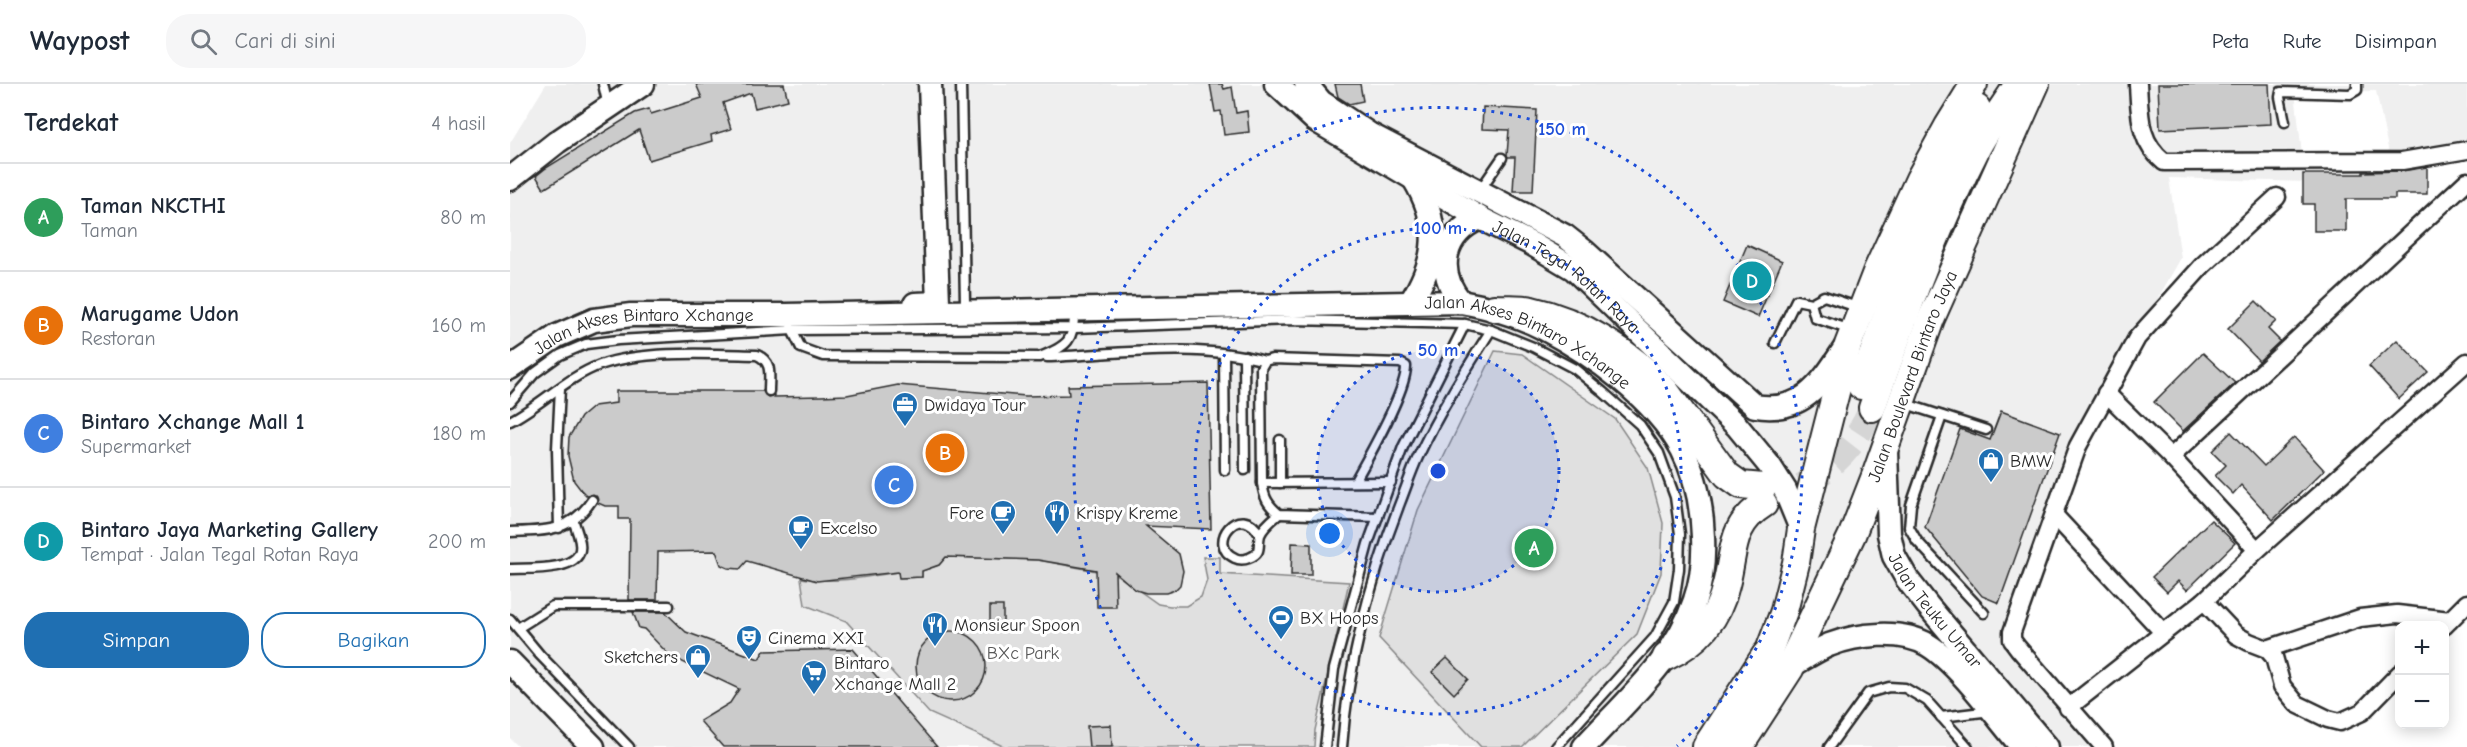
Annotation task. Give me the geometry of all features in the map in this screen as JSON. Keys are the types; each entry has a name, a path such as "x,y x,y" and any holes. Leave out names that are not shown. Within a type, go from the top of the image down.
{"highway":[{"path":"1708,747 1778,662"},
{"path":"1737,747 1778,662"}],"main road":[{"path":"510,179 557,142 643,84"},
{"path":"930,84 938,303"},
{"name":"Jalan Tegal Rotan Raya","path":"1276,84 1315,120 1419,171 1479,190 1565,236 1584,250 1755,406"},
{"name":"Jalan Tegal Rotan Raya","path":"1306,84 1321,102 1369,134 1480,218 1532,244 1574,269 1737,426 1770,465 1785,490 1801,529"},
{"path":"1737,426 1749,426 1754,421 1757,413 1755,406 1772,409 1790,406 1807,397 1829,372 1854,328 1919,179 1974,84"},
{"path":"1990,84 1955,151 1910,251 1864,404 1977,148 2018,84"},
{"name":"Jalan Boulevard Bintaro Jaya","path":"1778,662 1852,535 1931,319 2036,84"},
{"path":"1410,303 1423,283 1431,261 1433,239 1431,218 1419,171"},
{"path":"1461,302 1449,282 1446,271 1448,249 1461,229 1480,218"},
{"name":"Jalan Akses Bintaro Xchange","path":"510,368 557,336 594,320 631,315 789,323 999,310 1075,318 1461,302 1493,319 1542,327 1567,341 1663,422 1682,449 1693,477 1702,516 1704,553 1695,599 1683,629 1666,657 1584,747"},
{"name":"Jalan Akses Bintaro Xchange","path":"789,323 799,308 938,303"},
{"path":"1493,319 1530,309 1557,318 1609,343 1665,390 1727,475 1763,496 1738,530 1722,599 1708,627 1690,644 1666,657"},
{"path":"1778,662 1784,611 1796,563 1801,529 1854,328"},
{"name":"Jalan Teuku Umar","path":"1886,447 1889,534 1894,556 1907,579 1928,606 2048,747"},
{"name":"Jalan Teuku Umar","path":"1778,662 1865,635 1895,635 1926,643 1948,660 2022,747"},
{"path":"510,662 593,747"}],"street":[{"path":"2138,84 2144,137 2153,153 2164,162 2402,161 2467,150"},
{"path":"2171,457 2467,181"},
{"path":"2104,747 2018,648 2012,640 2012,632 2078,446 2137,338 2203,265 2277,197"},
{"path":"2068,708 2162,631 2204,601 2257,550 2467,362"},
{"path":"2106,393 2171,457 2257,550"},
{"path":"2054,515 2162,631"},
{"path":"2204,601 2236,634 2248,642 2267,648 2274,657 2282,686 2296,704 2328,719 2340,722 2362,712 2398,675"},
{"path":"2449,621 2467,603"},
{"path":"2267,648 2360,618 2397,614 2436,621"}],"lane":[{"path":"603,84 608,107"},
{"path":"961,84 966,303"},
{"path":"2285,123 2281,92 2350,94 2357,90 2357,84"},
{"path":"1479,190 1502,158"},
{"path":"1775,343 1796,300 1811,303 1824,296 1854,328"},
{"name":"Jalan Akses Bintaro Xchange","path":"938,303 966,303 999,310"},
{"path":"1811,303 1815,318 1854,328"},
{"path":"1040,357 1067,344 1075,318"},
{"path":"510,402 535,373 560,355 586,344 789,323 1075,318 1465,324 1493,319 1533,347 1575,369 1640,424 1659,453 1675,497 1680,534 1679,569 1674,602 1655,637 1556,747"},
{"name":"Jalan Akses Bintaro Xchange","path":"1342,747 1357,649 1382,549 1417,458 1493,319"},
{"path":"789,323 801,348 823,356 1040,357 1161,352 1224,354 1265,361 1272,359 1401,363 1406,366 1406,373 1355,481"},
{"name":"Jalan Akses Bintaro Xchange","path":"1325,747 1334,669 1365,554 1403,447 1465,324"},
{"path":"510,421 530,411 572,379 600,365 632,358 723,354 757,355 766,359 769,365 769,391"},
{"path":"1224,354 1225,470"},
{"path":"1244,356 1245,470"},
{"path":"1265,361 1261,368 1262,483 1264,496 1270,507 1280,514 1378,517"},
{"path":"559,528 557,449 560,388"},
{"path":"1603,392 1625,392"},
{"path":"1902,402 1986,430"},
{"path":"1942,416 1911,505 1908,527 1917,541 1984,613"},
{"path":"1280,440 1280,483"},
{"path":"1262,483 1390,482"},
{"path":"510,532 559,528 574,522 592,500"},
{"path":"1260,535 1256,527 1248,522 1239,522 1230,525 1225,532 1223,542 1232,557 1240,560 1249,558 1257,553 1261,544 1260,535 1280,514"},
{"path":"510,569 559,567 572,562 580,552 580,542 574,522"},
{"path":"518,628 553,606 669,606"},
{"path":"510,620 540,655 629,747"},
{"path":"1829,747 1868,693 1889,687 1905,688 1927,701 1968,747"},
{"path":"1941,717 1991,711"}],"shaded area":[{"path":"546,84 2467,84 2467,146 2389,153 2376,91 2295,92 2305,182 2169,178 2181,258 2078,437 2002,644 2091,747 519,747 510,738 510,143"}],"green space":[{"path":"1495,351 1522,354 1615,419 1648,468 1663,523 1661,573 1637,634 1522,747 1481,747 1379,638 1418,510"},
{"name":"BXc Park","path":"946,557 1038,560 1117,575 1158,604 1170,606 1186,606 1201,597 1207,580 1203,557 1220,557 1220,574 1349,582 1315,730 1314,747 1005,747 929,713 846,621 805,605 801,578 837,580 898,572 900,578 922,577 922,571 939,565"}],"building":[{"path":"696,84 784,84 788,100 755,108 751,93 723,103 731,129 711,135 712,141 649,160 639,130 544,189 536,176 546,168 635,113 649,109 651,114 702,98"},
{"path":"1210,84 1222,84 1224,89 1232,87 1236,113 1247,111 1249,132 1224,135 1221,111 1215,112"},
{"path":"1335,84 1360,84 1363,101 1349,104 1338,97"},
{"path":"2158,84 2269,84 2271,124 2160,129"},
{"path":"1483,107 1537,110 1533,191 1513,191 1515,157 1507,155 1509,130 1482,129"},
{"path":"2427,167 2427,194 2395,194 2395,199 2346,199 2346,231 2314,231 2314,204 2303,204 2303,174 2363,174 2363,172 2402,171"},
{"path":"1747,245 1782,261 1758,317 1723,302"},
{"path":"2256,301 2276,321 2268,329 2280,341 2259,361 2228,329"},
{"path":"2397,340 2428,372 2399,399 2369,366"},
{"path":"2203,353 2235,383 2183,431 2154,402"},
{"path":"1208,383 1211,529 1146,526 1179,554 1183,571 1180,585 1175,590 1166,593 1146,593 1136,590 1115,572 1116,607 1097,607 1096,570 1038,560 946,557 939,565 922,571 922,577 899,578 898,572 817,581 747,561 740,569 728,568 721,565 716,551 658,552 657,600 629,600 630,519 619,519 619,506 605,506 598,503 595,495 587,496 581,490 574,481 568,456 569,437 581,417 594,406 616,403 616,391 763,391 768,397 774,395 774,397 821,396 847,395 898,385 1026,396 1069,395 1068,386"},
{"name":"BMW","path":"2001,411 2060,433 1999,603 1982,596 1925,527 1960,429 1990,440"},
{"path":"2231,432 2264,466 2294,437 2324,470 2273,520 2241,485 2233,494 2215,476 2226,465 2212,451"},
{"path":"2211,520 2235,543 2187,590 2178,581 2167,592 2152,577"},
{"path":"1292,543 1311,544 1311,575 1291,575"},
{"path":"990,606 1003,606 1003,625 990,625"},
{"name":"Bintaro Xchange Mall 2","path":"633,612 665,612 686,632 759,659 764,651 853,649 937,747 723,747 700,721 730,703 739,689 670,656 644,629 639,628"},
{"path":"951,631 964,634 976,641 983,653 986,666 983,679 976,691 964,698 951,701 938,698 926,691 919,679 916,666 919,653 926,641 938,634"},
{"path":"1447,658 1468,679 1454,694 1432,672"},
{"path":"1111,725 1112,747 1089,747 1087,726"}],"tunnel":[{"path":"1802,486 1824,471 1852,443 1872,408"}],"place":[{"name":"Bintaro Jaya Marketing Gallery","path":"1752,281"},
{"name":"Dwidaya Tour","path":"905,428"},
{"name":"Marugame Udon","path":"945,453"},
{"name":"BMW","path":"1991,484"},
{"name":"Bintaro Xchange Mall 1","path":"894,485"},
{"name":"Fore","path":"1003,536"},
{"name":"Krispy Kreme","path":"1057,536"},
{"name":"Taman NKCTHI","path":"1534,548"},
{"name":"Excelso","path":"801,551"},
{"name":"BX Hoops","path":"1281,641"},
{"name":"Monsieur Spoon","path":"935,648"},
{"name":"Cinema XXI","path":"749,661"},
{"name":"Sketchers","path":"698,680"},
{"name":"Bintaro Xchange Mall 2","path":"814,696"}]}
